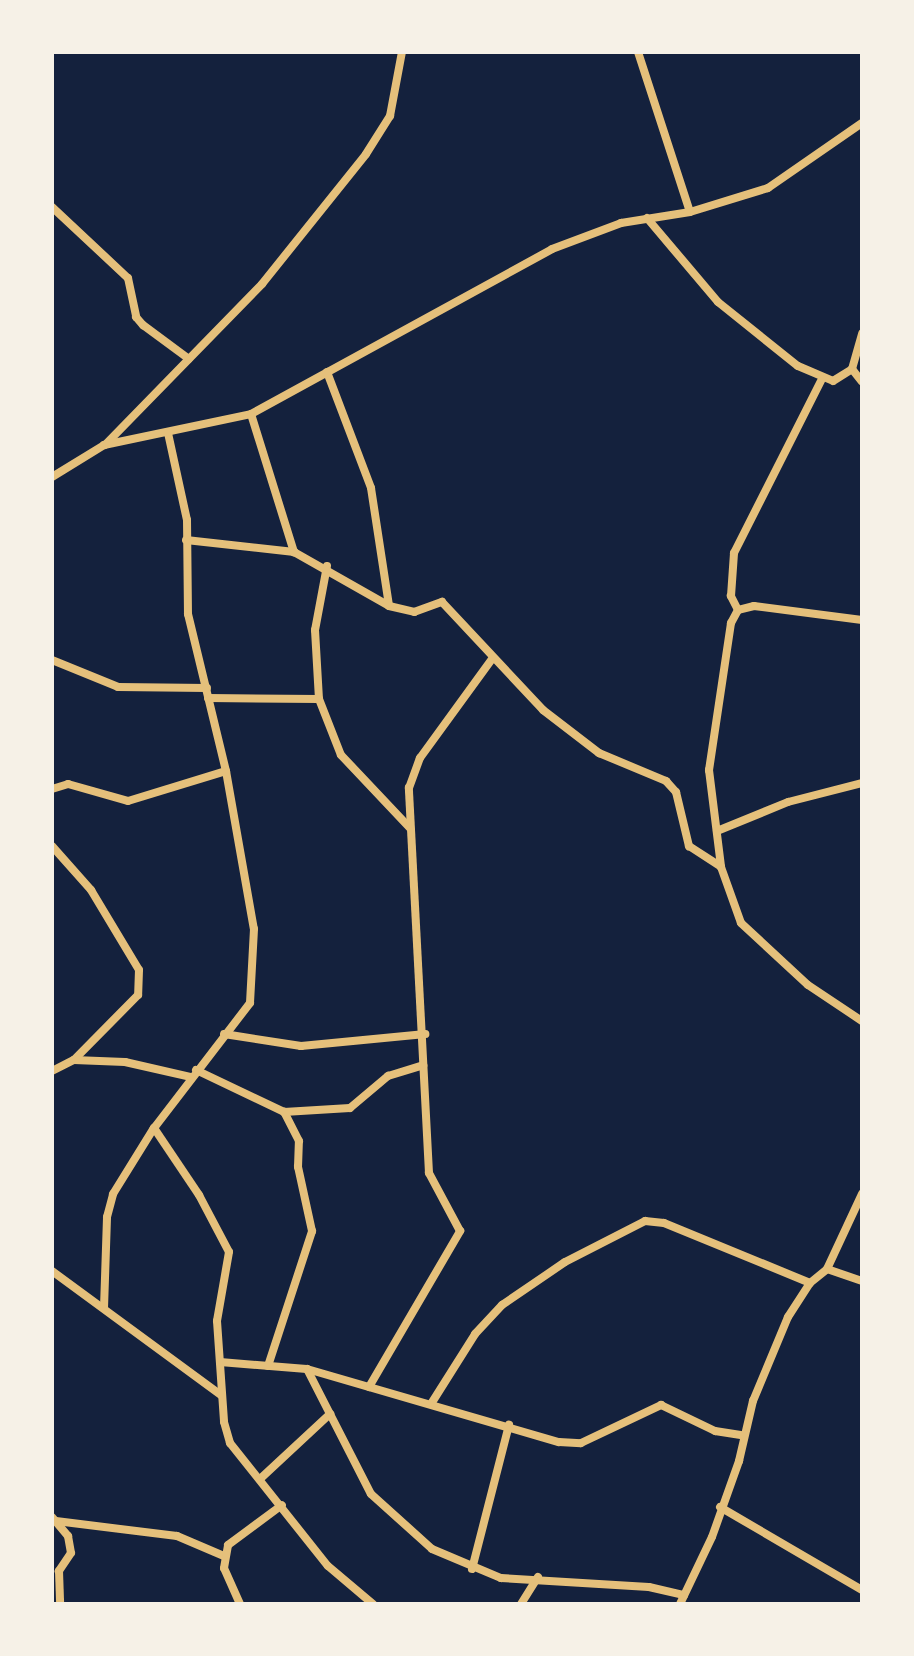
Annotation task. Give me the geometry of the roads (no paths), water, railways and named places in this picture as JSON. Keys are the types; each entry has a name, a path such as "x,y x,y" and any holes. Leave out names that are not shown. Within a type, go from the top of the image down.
{"street":[{"path":"52,477 104,445 262,284 366,154 390,116 402,52"},
{"path":"638,52 690,212"},
{"path":"104,445 251,414 465,301 552,249 647,218 690,212 768,188 862,123"},
{"path":"52,207 128,278 136,317 143,325 189,359"},
{"path":"647,218 718,302 822,379 843,379 852,369 862,333"},
{"path":"852,369 862,382"},
{"path":"327,372 371,488 389,606"},
{"path":"738,610 731,596 734,553 822,379"},
{"path":"251,414 294,552"},
{"path":"104,1308 107,1217 113,1194 154,1128 250,1003 254,929 226,771 188,614 187,520 168,433"},
{"path":"186,540 294,552 327,566 348,584 389,606 414,612 442,602 492,659 543,710 599,753 666,781 676,792 689,846 721,867"},
{"path":"327,566 315,630 319,699 341,755 410,828"},
{"path":"862,620 754,606 738,610 731,623 709,770 721,867 741,923 808,985 862,1021"},
{"path":"369,1387 460,1231 429,1173 423,1065 425,1034 409,788 420,758 492,659"},
{"path":"52,660 118,687 319,699"},
{"path":"52,789 68,784 128,801 226,771"},
{"path":"717,831 788,802 862,783"},
{"path":"52,846 91,890 139,970 138,995 74,1060 52,1071"},
{"path":"224,1034 301,1046 425,1034"},
{"path":"74,1060 125,1062 193,1074 284,1112 350,1108 388,1076 423,1065"},
{"path":"268,1366 312,1231 298,1167 299,1141 284,1112"},
{"path":"154,1128 199,1195 229,1252 217,1321 221,1395 230,1443 328,1566 373,1604"},
{"path":"307,1369 371,1494 432,1549 472,1569 501,1578 538,1577 682,1599 739,1461 741,1435 788,1317 810,1283 827,1269 862,1194"},
{"path":"431,1404 475,1334 502,1305 565,1262 645,1221 664,1223 810,1283"},
{"path":"827,1269 862,1281"},
{"path":"52,1271 221,1395"},
{"path":"220,1362 307,1369 509,1425 559,1442 581,1443 661,1405 715,1431 741,1435"},
{"path":"260,1479 330,1414"},
{"path":"472,1569 509,1425"},
{"path":"240,1604 224,1556 228,1545 282,1505"},
{"path":"720,1507 862,1590"},
{"path":"54,1519 177,1536 224,1556"},
{"path":"54,1519 68,1536 71,1553 59,1571 60,1604"},
{"path":"521,1604 538,1577"}]}
